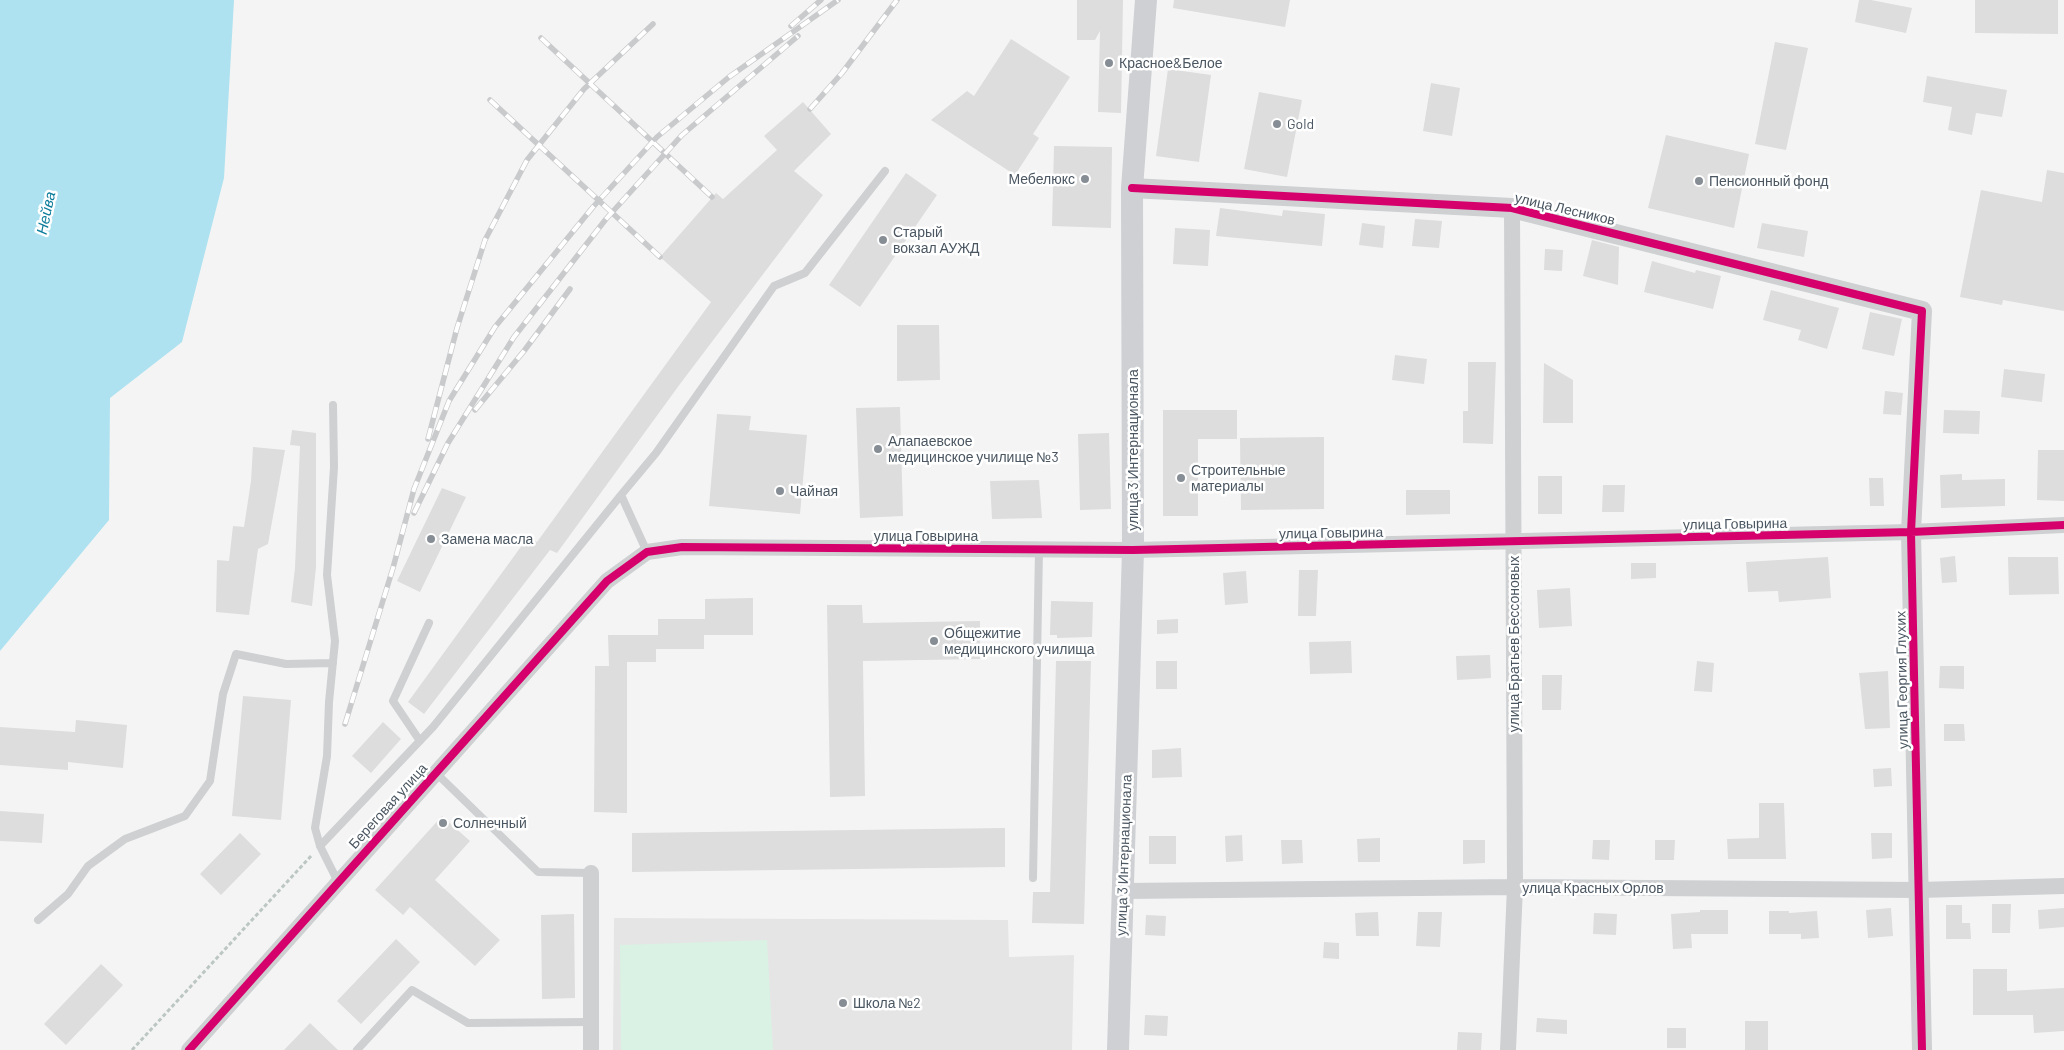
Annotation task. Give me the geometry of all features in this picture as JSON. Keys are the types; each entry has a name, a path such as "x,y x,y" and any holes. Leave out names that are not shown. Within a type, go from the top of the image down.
{"main road":[{"name":"улица 3 Интернационала","path":"1118,1050 1133,550 1132,188 1146,0"}],"street":[{"name":"улица Лесников","path":"1132,188 1512,208 1922,311"},
{"name":"улица Братьев Бессоновых","path":"1508,1050 1515,887 1512,208"},
{"name":"улица Георгия Глухих","path":"1922,311 1911,532 1922,1050"},
{"name":"улица Говырина","path":"607,581 647,552 682,547 1133,550 1911,532 2064,525"},
{"name":"Береговая улица","path":"189,1050 607,581"},
{"path":"591,873 591,1050"},
{"name":"улица Красных Орлов","path":"1123,891 1515,887 1919,890 2064,886"}],"lane":[{"path":"320,846 420,741 656,453 774,286 805,273 885,170"},
{"path":"333,405 334,467 327,575 335,641 327,756 315,828 320,846 338,882"},
{"path":"621,495 647,552"},
{"path":"1033,878 1039,550"},
{"path":"420,741 393,701 430,623"},
{"path":"38,920 68,894 88,866 125,839 185,816 210,781 223,694 236,654 286,664 333,663"},
{"path":"435,772 538,872 591,873"},
{"path":"357,1050 412,990 468,1023 591,1022"}],"path":[{"path":"132,1050 320,846"}],"shaded area":[{"name":"Школа №2","path":"614,918 1008,920 1009,957 1074,955 1072,1050 613,1050"}],"green space":[{"path":"767,940 773,1050 621,1050 620,945"}],"water":[{"name":"Нейва","path":"0,0 234,0 224,178 182,342 110,398 109,520 0,651"}],"building":[{"path":"1077,0 1123,0 1121,113 1098,112 1100,31 1095,40 1077,40"},
{"path":"1174,0 1290,0 1285,27 1173,8"},
{"path":"1859,0 1871,0 1912,8 1906,33 1855,22"},
{"path":"1975,0 2058,0 2058,34 1975,33"},
{"path":"1011,39 1070,77 1033,134 1039,138 1015,175 931,120 967,91 974,96"},
{"path":"1775,42 1808,48 1786,150 1755,144"},
{"path":"1168,69 1211,75 1199,162 1156,156"},
{"path":"1927,76 2007,90 2002,117 1976,113 1972,135 1948,130 1952,107 1923,102"},
{"path":"1431,83 1460,88 1452,136 1423,131"},
{"path":"1259,92 1302,100 1287,177 1244,169"},
{"path":"803,102 831,134 794,171 823,195 680,384 557,553 550,550 424,714 408,702 528,537 537,542 711,302 660,257 716,193 723,199 777,150 764,136"},
{"name":"Пенсионный фонд","path":"1666,135 1749,154 1734,228 1648,208"},
{"path":"1054,146 1112,147 1111,228 1052,226"},
{"path":"2047,170 2064,173 2064,311 2003,300 2002,305 1960,297 1981,190 2042,202"},
{"name":"Старый вокзал АУЖД","path":"906,173 937,195 860,307 829,285"},
{"path":"1220,208 1282,216 1283,210 1325,214 1322,246 1216,236"},
{"path":"1415,219 1442,221 1439,248 1412,246"},
{"path":"1362,223 1385,226 1383,248 1359,245"},
{"path":"1762,223 1808,231 1804,257 1757,248"},
{"path":"1175,228 1210,230 1208,266 1173,264"},
{"path":"1592,240 1619,247 1618,285 1583,276"},
{"path":"1545,249 1563,250 1562,271 1544,270"},
{"path":"1652,261 1695,273 1696,270 1721,276 1713,309 1644,292"},
{"path":"1771,290 1839,308 1827,349 1798,340 1801,330 1763,320"},
{"path":"1870,312 1902,319 1894,356 1862,349"},
{"path":"897,325 939,325 940,380 897,381"},
{"path":"1395,355 1427,359 1424,384 1392,380"},
{"path":"1468,362 1496,362 1493,444 1463,443 1463,411 1468,411"},
{"path":"1544,363 1573,380 1573,423 1543,423"},
{"path":"2004,369 2045,374 2042,402 2001,397"},
{"path":"1885,391 1903,393 1901,415 1883,414"},
{"path":"900,407 903,516 860,518 856,408"},
{"name":"Строительные материалы","path":"1163,410 1237,410 1237,439 1198,439 1198,516 1163,516"},
{"path":"1944,410 1980,411 1979,434 1943,433"},
{"path":"717,414 751,416 749,430 807,435 800,514 709,506"},
{"path":"292,430 316,433 316,567 312,606 291,602 295,568 300,446 290,445"},
{"path":"1109,433 1111,509 1080,510 1078,434"},
{"path":"1324,437 1324,509 1241,510 1240,438"},
{"path":"253,447 285,450 268,544 258,549 249,615 216,612 217,560 229,561 233,526 244,527 251,481"},
{"path":"2038,450 2064,450 2064,501 2037,500"},
{"path":"1962,474 1962,480 2005,479 2005,506 1941,508 1940,475"},
{"path":"1538,476 1562,476 1562,514 1538,514"},
{"path":"1869,478 1883,478 1884,506 1870,506"},
{"path":"1039,480 1042,518 992,519 990,481"},
{"path":"1603,485 1625,485 1624,512 1602,512"},
{"name":"Замена масла","path":"442,488 466,497 420,592 397,581"},
{"path":"1406,490 1450,490 1450,514 1406,515"},
{"path":"1955,556 1957,582 1942,583 1940,558"},
{"path":"1828,557 1831,598 1779,602 1778,591 1748,592 1746,562"},
{"path":"2008,557 2058,557 2059,594 2009,595"},
{"path":"1631,563 1656,563 1656,578 1631,579"},
{"path":"1299,570 1318,570 1316,616 1298,616"},
{"path":"1246,571 1248,603 1225,605 1223,573"},
{"path":"1570,588 1572,626 1539,628 1537,590"},
{"path":"753,598 753,635 704,635 704,649 656,649 656,662 627,662 627,813 594,812 595,666 609,666 608,635 658,635 658,619 705,619 705,599"},
{"path":"1051,601 1093,602 1092,637 1057,638 1057,635 1050,635"},
{"path":"827,605 862,605 863,623 980,621 980,659 863,661 865,796 830,797"},
{"path":"1178,619 1178,633 1157,634 1157,620"},
{"path":"1351,641 1352,673 1310,674 1309,642"},
{"path":"1490,655 1491,678 1457,680 1456,656"},
{"path":"1056,661 1091,661 1084,924 1032,923 1033,892 1050,892"},
{"path":"1156,661 1177,661 1177,689 1156,689"},
{"path":"1697,661 1714,663 1712,692 1694,691"},
{"path":"1940,666 1964,666 1964,689 1939,688"},
{"path":"1888,671 1890,728 1865,729 1859,673"},
{"path":"1542,675 1562,675 1561,710 1542,710"},
{"path":"243,696 291,700 281,820 232,816"},
{"path":"76,720 127,725 123,768 68,762 68,770 0,765 0,727 75,732"},
{"path":"383,722 401,739 371,773 352,756"},
{"path":"1944,724 1964,724 1965,741 1944,741"},
{"path":"1181,748 1182,777 1152,778 1152,750"},
{"path":"1891,768 1892,786 1874,787 1873,769"},
{"path":"1759,803 1784,803 1786,859 1728,859 1727,839 1759,838"},
{"path":"0,811 44,814 42,843 0,841"},
{"path":"442,816 470,841 435,880 500,940 475,966 410,907 403,915 375,890"},
{"path":"1005,828 1005,867 632,872 632,833"},
{"path":"240,833 261,854 221,895 200,874"},
{"path":"1871,833 1892,833 1892,858 1872,859"},
{"path":"1242,835 1243,861 1226,862 1225,836"},
{"path":"1149,836 1176,836 1176,864 1149,864"},
{"path":"1380,838 1380,862 1358,862 1357,839"},
{"path":"1281,840 1302,840 1303,863 1282,864"},
{"path":"1463,840 1485,840 1485,863 1463,864"},
{"path":"1593,840 1610,840 1609,860 1592,859"},
{"path":"1655,840 1675,840 1674,860 1655,860"},
{"path":"1992,904 2011,904 2010,933 1992,933"},
{"path":"1946,905 1962,905 1962,923 1970,923 1971,939 1946,939"},
{"path":"1891,908 1893,936 1868,938 1866,910"},
{"path":"2064,908 2064,927 2039,929 2038,910"},
{"path":"1700,910 1728,910 1728,934 1691,934 1692,948 1673,949 1671,914 1700,912"},
{"path":"1769,911 1789,911 1789,913 1817,911 1819,938 1801,939 1801,934 1769,934"},
{"path":"1378,912 1379,936 1356,936 1355,913"},
{"path":"1418,912 1442,912 1440,947 1416,946"},
{"path":"1594,913 1617,914 1616,935 1593,934"},
{"path":"574,914 575,998 542,999 541,915"},
{"path":"1146,915 1166,916 1165,936 1145,935"},
{"path":"396,939 420,962 361,1024 337,1001"},
{"path":"1324,942 1339,943 1339,959 1323,958"},
{"path":"101,964 123,985 66,1045 44,1024"},
{"path":"1973,969 2007,969 2007,991 2064,988 2064,1031 2034,1033 2033,1015 1973,1015"},
{"path":"1145,1015 1168,1016 1167,1036 1144,1035"},
{"path":"1537,1018 1567,1020 1567,1034 1536,1032"},
{"path":"1745,1021 1768,1021 1768,1050 1745,1050"},
{"path":"310,1023 338,1050 284,1050"},
{"path":"1667,1028 1686,1028 1686,1048 1667,1048"},
{"path":"1458,1032 1482,1033 1481,1050 1457,1050"}],"railway":[{"path":"791,26 821,0"},
{"path":"345,724 393,568 414,489 449,401 495,327 593,207 657,137 729,77 838,0"},
{"path":"810,109 842,73 897,0"},
{"path":"428,439 457,328 485,240 527,160 584,89 653,24"},
{"path":"414,513 448,443 514,337 606,219 682,135 798,36"},
{"path":"541,38 712,197"},
{"path":"490,100 660,257"},
{"path":"475,410 524,351 570,289"}],"cycle path":[{"path":"1132,188 1512,208 1922,311 1911,532 1922,1050"},
{"path":"189,1050 607,581 647,552 682,547 1133,550 1911,532 2064,525"}],"place":[{"name":"Красное&Белое","path":"1109,63"},
{"name":"Gold","path":"1277,124"},
{"name":"Мебелюкс","path":"1085,179"},
{"name":"Пенсионный фонд","path":"1699,181"},
{"name":"Старый вокзал АУЖД","path":"883,240"},
{"name":"Алапаевское медицинское училище №3","path":"878,449"},
{"name":"Строительные материалы","path":"1181,478"},
{"name":"Чайная","path":"780,491"},
{"name":"Замена масла","path":"431,539"},
{"name":"Общежитие медицинского училища","path":"934,641"},
{"name":"Солнечный","path":"443,823"},
{"name":"Школа №2","path":"843,1003"}]}
